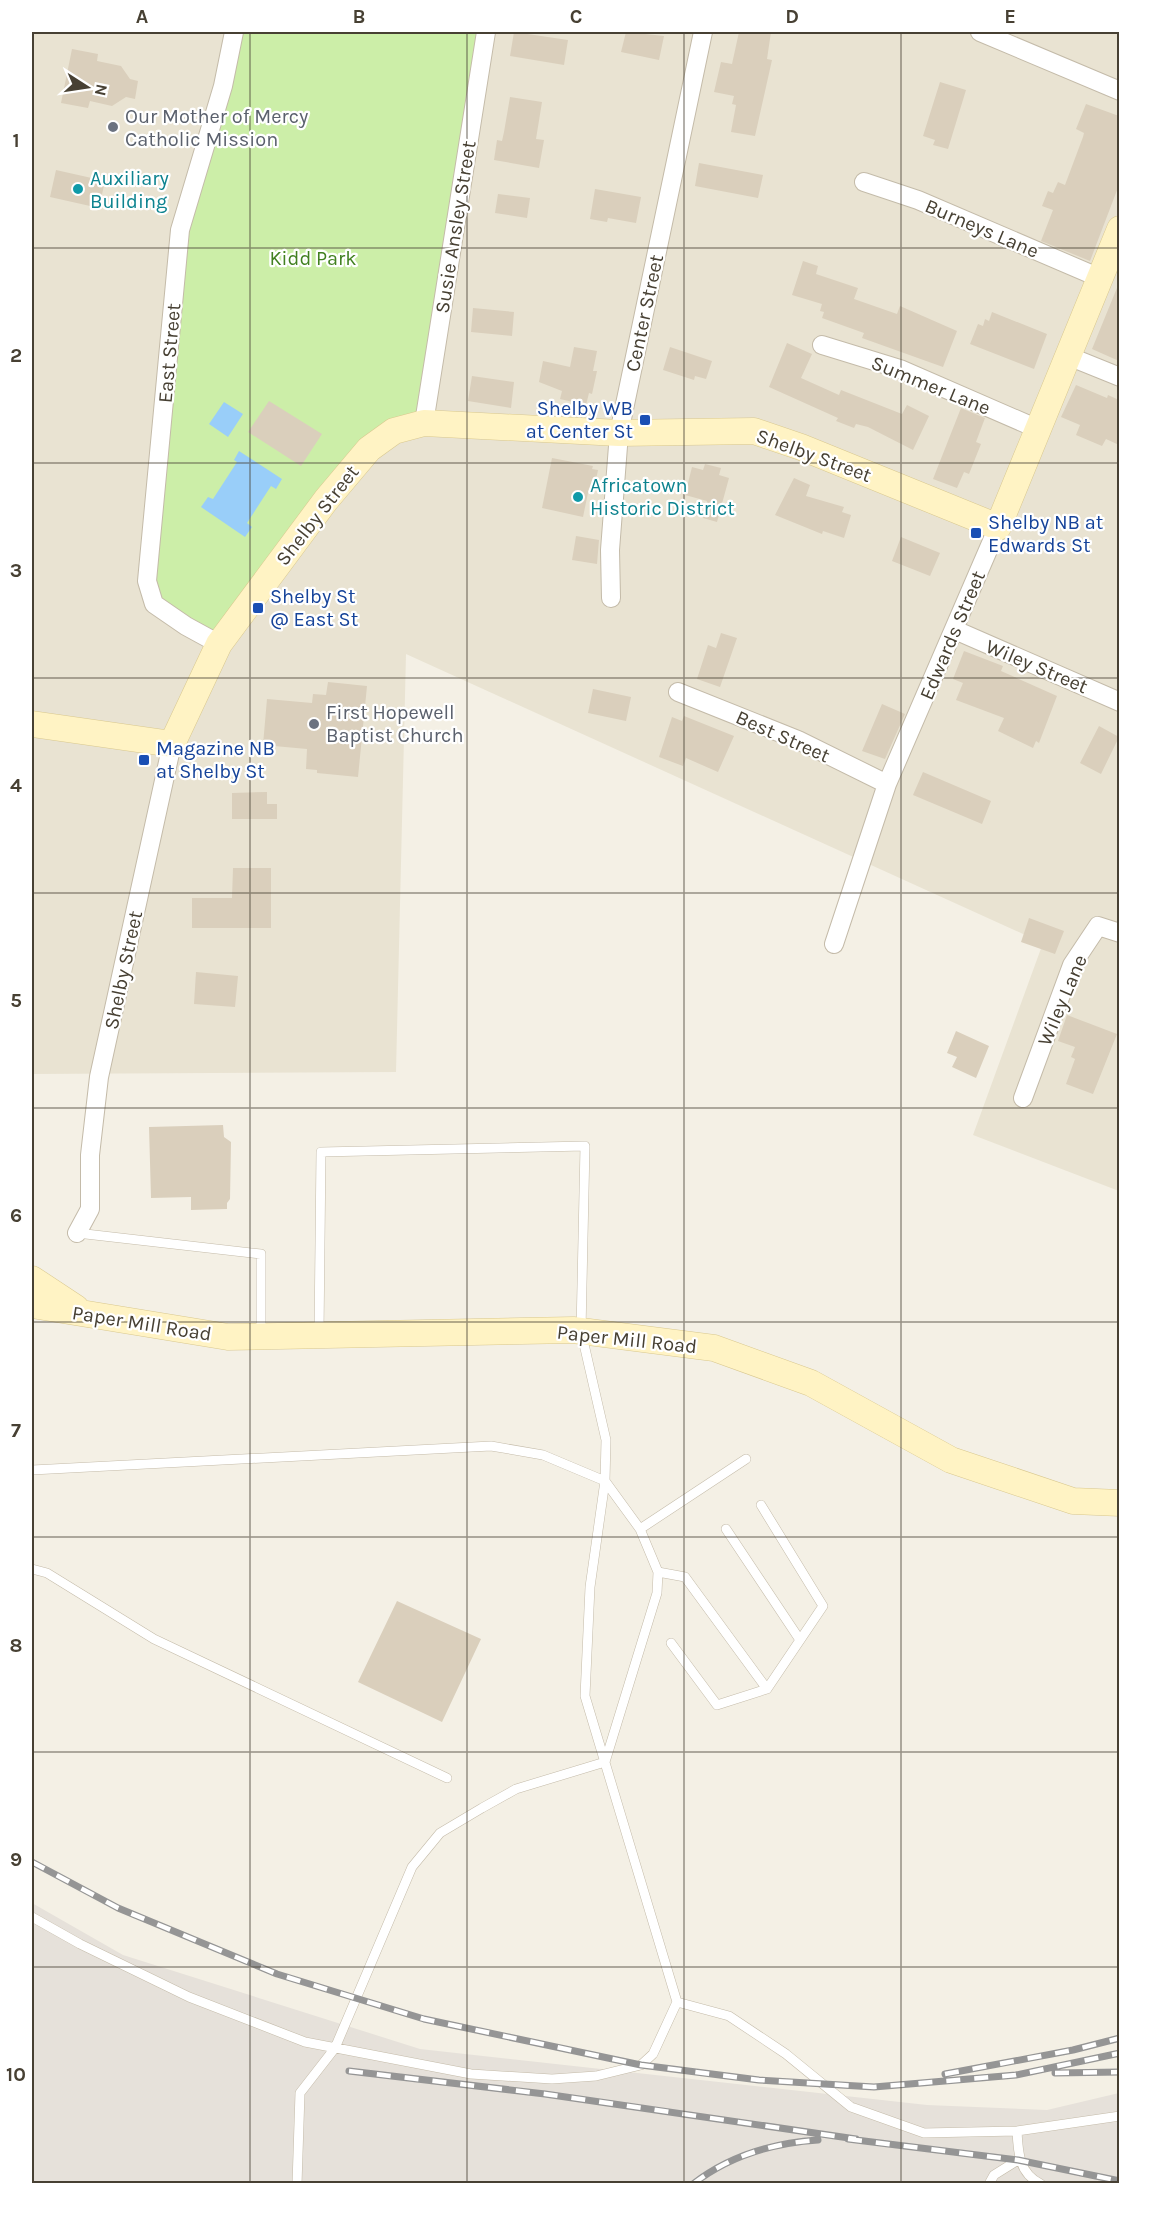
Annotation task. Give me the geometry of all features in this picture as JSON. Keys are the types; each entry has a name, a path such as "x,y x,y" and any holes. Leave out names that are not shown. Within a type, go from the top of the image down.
{"street":[{"name":"East Street","path":"219,644 186,626 154,604 147,581 180,230 223,86 234,32"},
{"name":"Susie Ansley Street","path":"424,423 486,32"},
{"name":"Center Street","path":"611,598 610,550 619,433 703,32"},
{"path":"980,32 1119,90"},
{"name":"Burneys Lane","path":"864,182 918,200 1100,279"},
{"name":"Edwards Street","path":"834,944 887,784 955,630 1119,229"},
{"name":"Summer Lane","path":"822,345 900,369 1038,429"},
{"path":"1068,356 1119,377"},
{"name":"Shelby Street","path":"77,1233 90,1209 90,1155 99,1077 172,744 219,644 326,500 369,449 394,430 424,423 619,433 754,431 801,447 998,527"},
{"name":"Wiley Street","path":"955,630 1119,702"},
{"name":"Best Street","path":"678,692 798,740 887,784"},
{"path":"32,724 172,744"},
{"name":"Wiley Lane","path":"1023,1098 1072,965 1098,926 1119,933"},
{"path":"32,1279 86,1314"},
{"name":"Paper Mill Road","path":"32,1305 228,1337 581,1331 714,1348 811,1383 951,1460 1073,1501 1119,1503"}],"lane":[{"path":"32,1917 80,1944 189,1997 305,2043 471,2074 552,2079 596,2076 641,2065 654,2054 676,2002 585,1696 590,1587 605,1481 606,1440 581,1331 585,1146 321,1152 319,1335"},
{"path":"77,1233 261,1254 261,1336"},
{"path":"32,1470 490,1446 543,1455 605,1481 640,1529 658,1572 657,1593 606,1762"},
{"path":"640,1529 746,1460"},
{"path":"671,1644 717,1705 767,1689 823,1606 761,1505"},
{"path":"726,1528 800,1640"},
{"path":"32,1569 47,1573 154,1639 447,1778"},
{"path":"658,1572 686,1577 767,1689"},
{"path":"297,2184 300,2093 335,2048 412,1867 440,1833 516,1789 606,1762"},
{"path":"676,2002 729,2016 786,2054 851,2107 924,2133 1017,2131 1119,2116"},
{"path":"1017,2131 1018,2160 1034,2181 1041,2184"},
{"path":"989,2184 994,2175 1018,2160"}],"shaded area":[{"path":"32,32 1119,32 1119,1191 973,1135 1043,943 406,654 396,1072 32,1074"},
{"path":"32,1903 123,1955 420,2049 927,2105 1047,2110 1119,2093 1119,2183 32,2183"}],"green space":[{"name":"Kidd Park","path":"234,32 486,32 424,423 394,431 219,644 154,604 180,230"}],"water":[{"path":"224,402 243,414 228,437 209,424"},
{"path":"239,451 282,479 276,489 271,486 247,523 252,527 245,537 201,507 208,497 213,499 237,462 234,460"}],"building":[{"path":"514,32 568,40 564,65 510,56"},
{"path":"626,32 664,36 659,60 621,52"},
{"path":"739,32 771,32 767,59 772,60 755,136 731,132 736,105 732,104 734,96 714,92 721,62 732,64"},
{"path":"72,49 98,54 97,61 121,66 130,79 138,81 135,99 126,97 112,106 90,101 88,108 61,103"},
{"path":"940,82 966,90 948,149 933,145 935,140 923,136"},
{"path":"510,97 542,102 536,139 544,140 539,168 494,160 497,140 502,141"},
{"path":"1086,104 1119,116 1119,185 1090,261 1041,241 1053,210 1042,206 1048,191 1053,193 1058,182 1065,185 1083,137 1084,133 1076,129"},
{"path":"699,163 763,175 758,198 695,186"},
{"name":"Auxiliary Building","path":"56,170 105,181 99,208 50,197"},
{"path":"595,189 641,197 636,223 608,218 607,222 590,219"},
{"path":"498,194 530,198 527,218 495,213"},
{"path":"803,261 818,266 816,274 858,288 854,299 897,314 900,306 957,331 943,367 862,338 864,333 822,318 824,312 820,311 822,304 792,295"},
{"path":"1119,283 1119,361 1092,349"},
{"path":"473,308 514,312 512,336 471,332"},
{"path":"992,312 1047,334 1034,369 970,344 978,324 983,326 985,319 989,321"},
{"path":"787,343 812,354 801,378 839,395 841,390 902,414 907,405 929,416 913,450 868,427 856,424 854,428 836,421 838,418 769,387"},
{"path":"574,347 597,351 593,371 597,371 592,394 589,393 586,405 560,399 562,391 539,382 543,361 570,367"},
{"path":"670,347 712,361 706,379 695,376 694,380 663,370"},
{"path":"472,376 514,382 511,408 468,401"},
{"path":"1076,385 1107,398 1108,395 1119,400 1119,445 1106,439 1102,446 1076,435 1080,425 1061,417"},
{"path":"269,401 322,434 301,466 248,432"},
{"path":"961,408 985,418 976,442 981,444 969,474 964,472 957,488 933,479"},
{"path":"552,458 593,466 592,469 598,470 594,489 589,488 583,517 542,508"},
{"path":"705,464 721,468 719,475 729,478 717,522 703,518 707,501 685,495 692,467 703,470"},
{"path":"794,478 810,485 806,496 844,507 842,512 851,515 844,538 823,531 822,534 775,515"},
{"path":"576,536 599,540 597,564 572,560"},
{"path":"901,537 940,553 930,576 892,561"},
{"path":"721,633 737,638 720,687 697,679 708,645 716,648"},
{"path":"964,651 1003,666 1001,671 1057,696 1039,743 1036,741 1033,748 998,731 1004,718 956,700 963,683 953,679"},
{"name":"First Hopewell Baptist Church","path":"328,682 367,686 358,777 317,773 317,770 306,769 307,749 263,745 267,699 312,703 313,694 326,695"},
{"path":"593,689 631,697 626,721 588,713"},
{"path":"882,704 905,714 885,759 862,751"},
{"path":"684,716 734,736 718,772 686,758 683,766 659,757 672,717 682,721"},
{"path":"1099,726 1119,737 1101,774 1080,763"},
{"path":"923,772 991,801 982,824 913,795"},
{"path":"267,792 267,804 277,804 277,819 232,819 232,793"},
{"path":"233,868 271,868 271,928 192,928 192,898 232,898"},
{"path":"1029,918 1064,931 1055,954 1021,942"},
{"path":"196,972 238,976 235,1007 194,1004"},
{"path":"1067,1015 1117,1034 1093,1094 1066,1084 1075,1059 1071,1057 1075,1047 1058,1041"},
{"path":"956,1031 989,1046 976,1078 952,1067 957,1057 947,1053"},
{"path":"223,1125 224,1137 231,1142 230,1199 227,1209 191,1210 191,1197 151,1198 149,1127"},
{"path":"397,1601 481,1639 442,1722 358,1682"}],"railway":[{"path":"32,1862 118,1908 277,1974 424,2019 641,2065 759,2080 874,2087 1016,2075 1120,2053"},
{"path":"945,2074 1073,2050 1120,2038"},
{"path":"349,2071 545,2094 856,2139"},
{"path":"1055,2073 1120,2072"},
{"path":"848,2139 1018,2160 1120,2181"},
{"path":"693,2184 721,2166 752,2153 785,2144 818,2140"}],"place":[{"name":"Our Mother of Mercy Catholic Mission","path":"113,127"},
{"name":"Auxiliary Building","path":"78,189"},
{"name":"Shelby WB at Center St","path":"645,420"},
{"name":"Africatown Historic District","path":"578,497"},
{"name":"Shelby NB at Edwards St","path":"976,533"},
{"name":"Shelby St @ East St","path":"258,608"},
{"name":"First Hopewell Baptist Church","path":"314,724"},
{"name":"Magazine NB at Shelby St","path":"144,760"}]}
